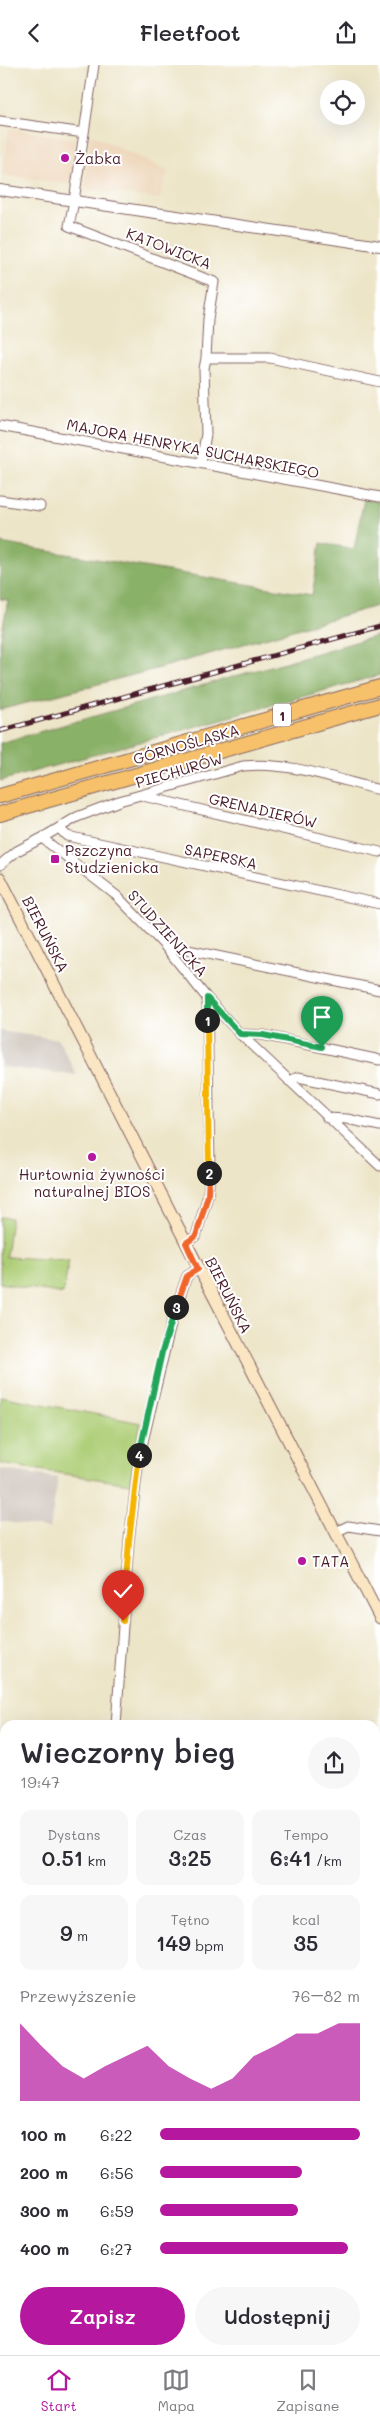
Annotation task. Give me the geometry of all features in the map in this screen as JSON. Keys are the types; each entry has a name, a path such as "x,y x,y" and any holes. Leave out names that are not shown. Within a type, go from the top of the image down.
{"main road":[{"name":"GÓRNOŚLĄSKA","path":"0,796 380,687"},
{"name":"GÓRNOŚLĄSKA","path":"1,815 380,705"},
{"name":"BIERUŃSKA","path":"0,878 198,1269 380,1618"}],"street":[{"path":"74,201 94,65"},
{"path":"0,121 84,133"},
{"name":"KATOWICKA","path":"0,190 380,245"},
{"name":"KATOWICKA","path":"74,201 69,226 214,282 208,319 206,359"},
{"path":"201,463 206,434 204,369 206,359 270,358 380,382"},
{"name":"MAJORA HENRYKA SUCHARSKIEGO","path":"0,426 380,497"},
{"path":"0,500 40,506"},
{"name":"PIECHURÓW","path":"0,865 17,851 76,817 140,795 242,766 263,764 281,766 380,790"},
{"name":"GRENADIERÓW","path":"140,795 380,852"},
{"name":"SAPERSKA","path":"59,828 67,836 380,905"},
{"name":"STUDZIENICKA","path":"42,838 118,897 164,945 207,998 240,1034 380,1166"},
{"path":"164,945 380,990"},
{"path":"186,1243 196,1236 208,1195 207,998"},
{"path":"240,1034 263,1035 380,1060"},
{"path":"289,1081 298,1077 380,1094"},
{"path":"328,1118 347,1119 380,1126"},
{"path":"116,1720 129,1541 139,1457 173,1316 187,1276 198,1269"},
{"path":"336,1532 348,1526 380,1531"}],"shaded area":[{"path":"9,128 76,139 70,184 3,175"},
{"path":"91,134 168,171 160,199 84,189"},
{"path":"0,1031 58,1039 77,1075 0,1067"},
{"path":"0,1469 58,1478 50,1529 0,1521"}],"green space":[{"path":"364,499 380,502 380,605 167,666 0,710 0,642 8,600 0,599 0,543 312,595 321,543 354,549"},
{"path":"380,635 380,675 0,781 0,743"},
{"path":"0,1217 11,1218 6,1257 69,1260 63,1294 0,1283"},
{"path":"0,1396 141,1423 130,1484 0,1464"}],"railway":[{"path":"0,731 380,626"}],"place":[{"name":"Żabka","path":"65,158"},
{"name":"Pszczyna Studzienicka","path":"55,859"},
{"name":"Hurtownia żywności naturalnej BIOS","path":"92,1157"},
{"name":"TATA","path":"302,1561"}],"route":[{"path":"123,1621 129,1541 139,1457 145,1426 162,1352 173,1316 187,1276 198,1269 186,1243 196,1236 208,1195 210,1171 207,998 240,1034 263,1035 322,1047"}]}
